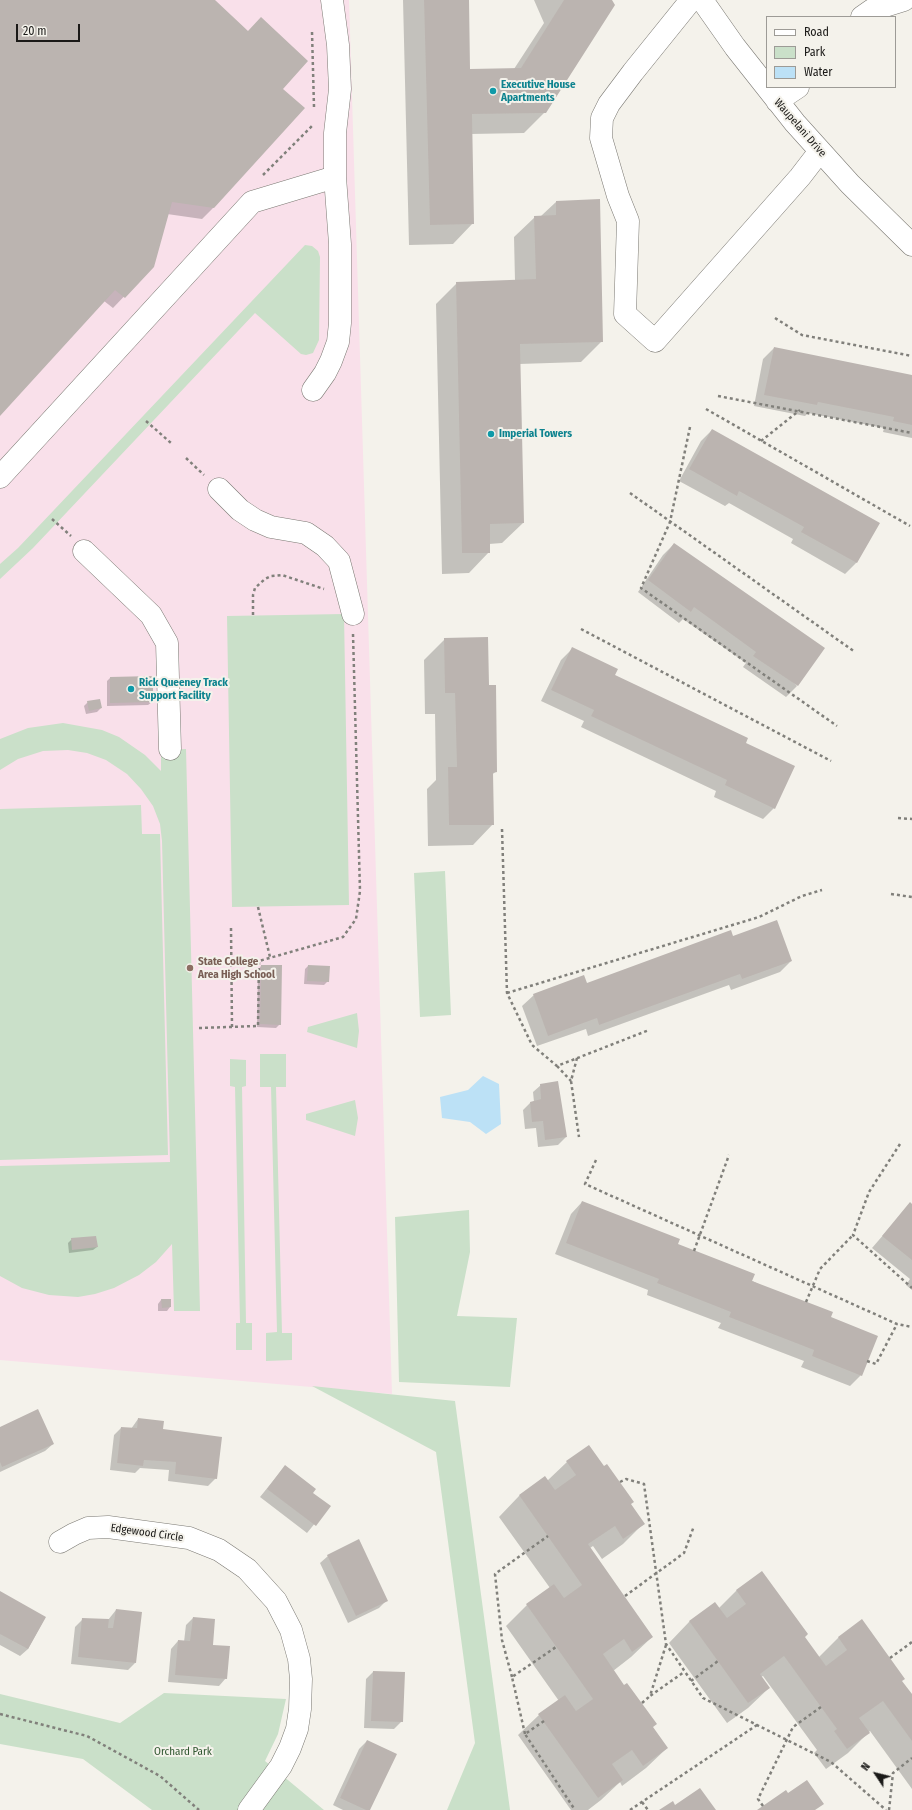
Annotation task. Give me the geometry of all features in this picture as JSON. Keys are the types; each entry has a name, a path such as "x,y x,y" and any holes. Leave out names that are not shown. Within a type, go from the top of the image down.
{"street":[{"path":"313,390 325,373 331,361 338,342 340,324 340,244 335,177 335,133 340,89 338,45 332,0"},
{"path":"691,0 609,104 602,118 601,138 618,196 628,221 624,314 655,341 800,177 820,151"},
{"name":"Waupelani Drive","path":"702,0 763,77"},
{"path":"863,16 872,10 898,6"},
{"name":"Waupelani Drive","path":"769,88 777,101 820,151 860,194 912,245"},
{"path":"777,101 796,88"},
{"path":"0,477 252,202 335,177"},
{"path":"213,483 240,510 255,520 271,527 306,533 326,546 339,561 350,605"},
{"path":"80,546 151,615 167,644 170,749"},
{"name":"Edgewood Circle","path":"60,1542 88,1528 108,1527 189,1538 219,1550 247,1569 276,1601 291,1630 299,1659 301,1679 300,1709 297,1729 281,1766 249,1810"}],"path":[{"path":"775,318 802,335 912,356"},
{"path":"718,396 912,432"},
{"path":"706,409 910,526"},
{"path":"761,440 800,410"},
{"path":"146,420 171,443"},
{"path":"690,426 670,522 642,588 837,726"},
{"path":"186,458 213,483"},
{"path":"630,493 854,652"},
{"path":"52,519 80,546"},
{"path":"199,1028 258,1026 259,961 343,937 356,918 360,891 350,605 328,591 282,575 271,576 255,588 253,595 253,615"},
{"path":"581,629 831,761"},
{"path":"898,818 912,820"},
{"path":"502,829 507,993 532,1045 557,1066 571,1081"},
{"path":"507,993 759,917 802,896 822,890"},
{"path":"891,894 912,897"},
{"path":"258,907 270,957"},
{"path":"231,928 232,1026"},
{"path":"557,1066 649,1030"},
{"path":"576,1058 571,1081 579,1137"},
{"path":"806,1302 820,1269 853,1235 869,1192 900,1144"},
{"path":"694,1251 729,1154"},
{"path":"596,1160 585,1184 701,1235 812,1287 897,1324 912,1327"},
{"path":"853,1235 912,1288"},
{"path":"868,1362 876,1364 897,1324"},
{"path":"620,1482 626,1479 644,1484 666,1644 703,1698 831,1762 888,1810"},
{"path":"625,1596 684,1553 694,1526"},
{"path":"548,1536 495,1574 502,1640 525,1734 575,1810"},
{"path":"890,1658 912,1642"},
{"path":"650,1696 666,1644"},
{"path":"512,1677 556,1647"},
{"path":"691,1681 718,1661"},
{"path":"642,1703 684,1672"},
{"path":"763,1806 758,1799 793,1727 821,1707"},
{"path":"0,1714 87,1736 160,1776 199,1810"},
{"path":"525,1734 544,1721"},
{"path":"630,1810 757,1725"},
{"path":"888,1810 893,1773 912,1758"},
{"path":"642,1802 648,1810"}],"shaded area":[{"name":"State College Area High School","path":"0,0 349,0 392,1394 0,1360"}],"green space":[{"path":"305,245 312,246 318,251 320,257 319,340 313,353 306,355 301,354 255,313 33,548 0,579 0,564 18,548"},
{"path":"344,614 349,905 232,907 227,616"},
{"path":"63,723 102,730 119,737 145,755 161,771 161,750 186,749 200,1311 174,1311 172,1244 156,1262 139,1275 114,1288 95,1294 78,1297 49,1295 22,1288 0,1276 0,1166 170,1162 162,841 160,824 153,806 141,789 127,774 106,760 87,753 68,750 43,751 18,759 0,770 0,739 28,728"},
{"path":"141,805 142,834 160,834 168,1155 0,1160 0,809"},
{"path":"445,871 451,1015 420,1017 414,873"},
{"path":"357,1013 359,1031 357,1048 307,1032 308,1027"},
{"path":"260,1054 286,1054 286,1087 276,1087 282,1333 292,1333 292,1360 266,1361 266,1333 277,1332 271,1087 260,1087"},
{"path":"230,1059 246,1060 246,1086 242,1087 246,1323 252,1323 252,1350 236,1350 236,1323 240,1323 235,1087 230,1086"},
{"path":"355,1100 358,1118 355,1136 306,1120 306,1114"},
{"path":"469,1210 470,1252 457,1316 517,1318 510,1387 399,1382 395,1217"},
{"path":"312,1386 455,1401 510,1810 447,1810 475,1743 436,1452"},
{"name":"Orchard Park","path":"164,1693 286,1699 278,1734 265,1761 324,1810 152,1810 83,1759 0,1744 0,1694 120,1723"}],"water":[{"path":"483,1076 499,1084 501,1124 486,1134 470,1122 442,1118 440,1097 468,1090"}],"building":[{"path":"0,0 215,0 248,31 261,17 308,61 283,89 305,108 214,208 172,202 154,267 125,298 115,290 0,416"},
{"name":"Executive House Apartments","path":"424,0 469,0 470,69 521,68 564,0 612,0 615,5 546,113 472,114 474,224 430,225"},
{"name":"Imperial Towers","path":"600,199 603,342 520,344 524,523 490,524 490,553 462,553 456,282 536,279 534,216 556,215 556,201"},
{"path":"774,347 912,375 912,425 893,421 894,417 818,402 817,405 764,395"},
{"path":"712,429 880,523 857,563 801,532 804,527 739,491 737,496 689,469"},
{"path":"674,543 825,648 798,686 753,656 756,652 694,607 691,612 648,580"},
{"path":"488,637 489,685 496,685 497,772 493,773 494,825 449,825 448,767 457,767 455,693 445,693 444,638"},
{"path":"572,647 618,669 615,675 748,738 746,743 795,766 775,809 725,785 727,780 591,716 594,710 551,690"},
{"name":"Rick Queeney Track Support Facility","path":"153,676 153,702 110,703 110,677"},
{"path":"100,699 102,708 89,711 87,701"},
{"path":"777,920 792,961 742,979 740,974 599,1025 597,1018 548,1036 533,994 584,975 587,983 731,930 733,936"},
{"path":"261,965 282,965 281,1025 260,1024"},
{"path":"308,965 330,966 329,982 307,981"},
{"path":"558,1081 567,1137 545,1140 543,1121 532,1122 530,1102 541,1099 540,1084"},
{"path":"582,1201 680,1239 678,1244 755,1274 752,1281 833,1312 831,1317 878,1336 862,1376 812,1356 814,1350 729,1317 731,1312 657,1283 659,1279 566,1243"},
{"path":"910,1202 912,1204 912,1260 882,1236"},
{"path":"96,1236 98,1247 72,1250 71,1238"},
{"path":"161,1299 171,1299 171,1307 162,1308"},
{"path":"38,1409 54,1444 2,1467 0,1462 0,1427"},
{"path":"138,1418 164,1421 163,1429 222,1437 217,1479 175,1474 176,1462 144,1460 143,1466 117,1463 121,1427 137,1428"},
{"path":"589,1445 604,1466 607,1464 634,1502 631,1504 645,1524 623,1539 615,1526 588,1544 653,1637 632,1652 624,1639 603,1654 624,1685 627,1683 657,1724 653,1727 668,1748 643,1766 632,1750 612,1764 623,1780 598,1798 538,1714 565,1695 576,1711 593,1699 526,1604 554,1584 564,1598 582,1585 519,1495 545,1476 555,1490 576,1475 566,1461"},
{"path":"285,1465 316,1489 313,1493 331,1506 316,1526 267,1489"},
{"path":"359,1539 388,1601 356,1616 327,1555"},
{"path":"762,1571 808,1634 805,1637 826,1666 847,1650 838,1637 862,1619 905,1679 902,1681 912,1694 912,1741 883,1701 859,1718 870,1733 847,1749 834,1731 837,1729 784,1656 760,1674 770,1688 748,1703 689,1621 715,1602 727,1618 746,1604 736,1590"},
{"path":"0,1591 46,1617 28,1649 0,1634"},
{"path":"116,1609 142,1612 136,1663 78,1657 82,1618 109,1619 108,1628 113,1628"},
{"path":"193,1617 215,1619 213,1645 230,1646 227,1679 175,1675 178,1640 190,1641"},
{"path":"373,1671 405,1672 403,1722 371,1721"},
{"path":"367,1740 397,1754 370,1810 366,1810 340,1798"},
{"path":"807,1780 824,1804 815,1810 757,1810 786,1790 788,1793"},
{"path":"700,1788 716,1810 659,1810 673,1801 675,1805"}],"place":[{"name":"Executive House Apartments","path":"493,91"},
{"name":"Imperial Towers","path":"491,434"},
{"name":"Rick Queeney Track Support Facility","path":"131,689"},
{"name":"State College Area High School","path":"190,968"}]}
